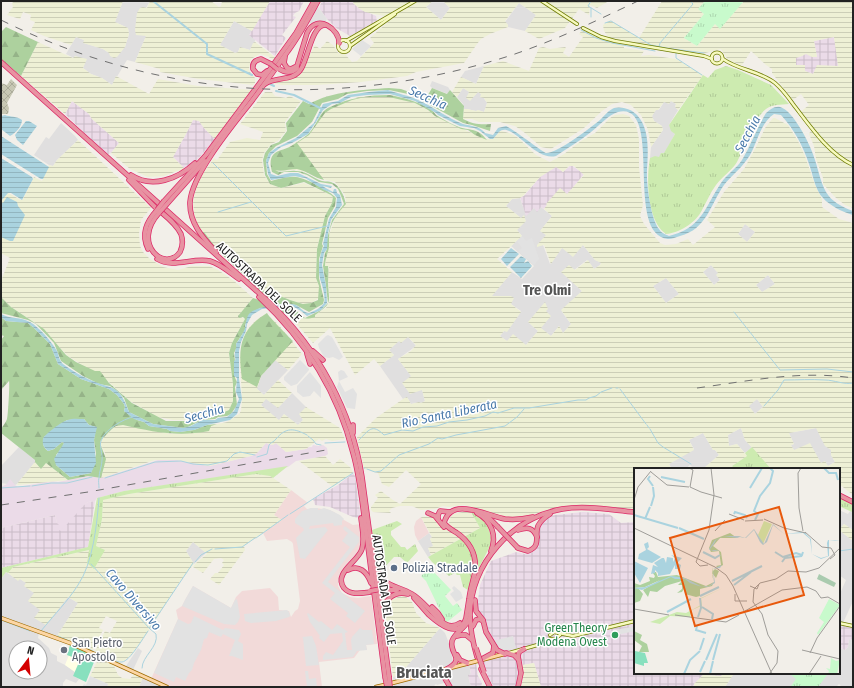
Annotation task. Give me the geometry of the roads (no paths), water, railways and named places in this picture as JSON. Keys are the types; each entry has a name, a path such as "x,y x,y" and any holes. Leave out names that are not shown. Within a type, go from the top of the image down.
{"highway":[{"path":"246,282 202,236 195,225 191,212 190,198 196,180 299,28 314,1"},
{"path":"318,1 284,60 284,64 287,68 291,69 297,66 307,33 312,26 319,23 328,26 342,41"},
{"path":"252,97 268,82 297,74 303,66 316,30 322,25 328,26"},
{"path":"113,162 132,176 142,181 153,182 169,179 190,168 252,97 296,40"},
{"path":"277,68 286,72 291,72 296,69 302,58 303,47"},
{"path":"280,56 264,74 257,74 253,69 254,63 259,59 263,59 271,64 277,68 286,74 295,72 307,54"},
{"path":"252,97 259,82 252,70 251,65 253,61 262,57 271,64"},
{"name":"AUTOSTRADA DEL SOLE","path":"1,62 246,282 294,331 314,356 334,389 347,420 358,459 384,640 387,677 386,686"},
{"name":"AUTOSTRADA DEL SOLE","path":"1,65 261,297"},
{"path":"166,203 206,155 226,128"},
{"path":"221,142 158,212 147,222 144,233 148,248 156,258 164,262 171,264 202,260 211,262 222,266 240,279"},
{"path":"129,180 171,221 180,233 183,241 182,248 177,255 171,258 157,256 149,243 149,228 158,212"},
{"path":"294,331 303,337 316,354 324,360"},
{"path":"294,331 294,338 306,353 310,364"},
{"name":"AUTOSTRADA DEL SOLE","path":"294,331 323,376 338,407 354,454 377,616 387,677 391,685"},
{"path":"336,412 340,416 347,432"},
{"path":"353,425 358,459"},
{"path":"360,488 363,537 362,548 357,559 343,573 342,580 343,586 350,592 370,591"},
{"path":"840,494 853,501"},
{"path":"377,616 375,610 371,584 366,574 362,569 349,569 344,573 343,583 348,590 354,592 370,591 381,590 396,590 407,593 431,611 438,613 443,623 447,625 452,626 458,624 462,620 473,571 472,556 466,544 448,531 435,516 430,513 462,508 472,509 509,520 539,516 562,509 577,508 634,513"},
{"path":"472,509 487,521 493,533 494,543 489,557"},
{"path":"475,648 473,616 478,583 488,562 502,544 518,530 534,520 563,511 582,509 634,513"},
{"path":"443,525 443,520 446,514 454,510"},
{"path":"452,530 448,526 448,520 454,510"},
{"path":"370,539 373,546 376,567 387,583 410,593 420,600 431,611 440,625 449,629 456,628 460,626 466,618 475,572 475,561 473,551 464,538 452,530 444,523 443,520 438,518 438,514 441,511 446,514"},
{"path":"481,512 518,548 524,550 530,550 536,545 537,530 539,525 542,520 550,514"},
{"path":"446,682 445,672 456,661 452,645 453,640 467,625 476,585 482,569 489,557 510,533 539,516"},
{"path":"518,530 525,528 530,529 536,535 537,540"},
{"path":"381,590 391,588 402,590"},
{"path":"384,640 383,611 386,602 398,594 412,596"},
{"path":"475,600 476,611 484,623 486,632 494,646 499,652 514,654 518,659"},
{"path":"470,615 475,648"},
{"path":"473,626 477,619 481,619 484,623"},
{"path":"467,664 460,660 457,656 454,645 455,640 459,635 466,635 471,639 484,674 492,687"},
{"path":"480,660 493,653 494,646"},
{"path":"518,687 521,673 518,659 519,652 524,649"},
{"path":"435,672 443,675 450,687"},
{"path":"484,674 485,687"}],"main road":[{"path":"402,9 350,46 347,51 342,52 338,48 342,41 415,1"},
{"path":"542,1 577,24"},
{"path":"583,28 601,37 615,41 704,56 712,59 716,63 730,63 762,75 775,83 814,130 838,155 853,166"},
{"path":"342,41 349,42 350,46"},
{"path":"704,56 713,55 718,52 730,63"},
{"path":"712,59 713,55"},
{"path":"721,62 723,58"},
{"path":"1,618 70,643 167,687"},
{"path":"546,641 552,632 575,635 634,621"},
{"path":"840,623 853,626"},
{"path":"555,633 556,637"},
{"path":"391,685 541,644 558,635 564,634"},
{"path":"550,635 552,639"},
{"path":"376,687 386,686"}],"water":[{"path":"388,90 414,98 458,122 478,128 485,133 493,135 498,128 506,126 546,153 558,149 574,140 614,108 623,108 632,111 641,121 646,134 648,148 647,183 654,218 660,230 669,236 689,228 696,222 721,183 742,160 766,113 774,108 780,107 785,109 790,114 805,136 812,151 826,192 831,199 838,204 853,211 853,215 833,206 820,195 801,144 781,115 774,114 766,122 750,155 724,185 702,222 689,233 668,239 655,232 648,216 645,194 643,146 639,127 632,114 618,112 614,113 587,135 556,156 548,156 532,148 510,132 504,130 499,132 493,139 490,139 480,131 474,128 460,126 415,101 390,94 367,95 351,97 340,103 332,104 323,110 308,134 281,147 271,155 268,163 271,174 277,176 298,173 321,184 332,186 331,188 323,186 333,192 334,189 336,189 337,193 340,195 342,205 331,220 327,249 324,253 322,265 326,286 327,303 321,310 307,316 294,307 288,306 262,309 252,315 247,324 239,351 239,379 242,399 237,414 230,420 207,425 194,430 180,432 149,426 144,422 134,419 124,411 124,404 117,395 109,389 81,379 58,364 50,344 28,323 6,321 1,317 1,314 8,317 27,320 34,324 52,343 63,364 85,377 115,389 123,398 129,412 153,424 183,428 191,426 202,420 215,420 218,418 227,417 234,411 239,399 236,392 237,378 234,376 234,360 235,361 236,344 244,330 249,314 253,311 271,305 285,304 296,305 305,312 309,313 319,308 324,303 324,291 319,275 319,262 324,246 323,244 329,219 336,207 337,198 333,193 324,190 305,178 294,176 271,180 268,174 266,161 269,153 296,138 314,123 323,104 338,101 348,95"},
{"path":"5,115 22,120 18,129 10,136 1,129 1,116"},
{"path":"26,121 29,121 37,126 23,145 17,140 15,135"},
{"path":"1,136 49,167 43,179 1,154"},
{"path":"1,158 33,179 22,200 11,193 8,193 1,201"},
{"path":"7,197 17,202 18,206 25,215 13,241 1,237 1,202 3,203"},
{"path":"511,248 519,254 507,266 501,259"},
{"path":"521,256 526,259 524,263 528,261 532,266 521,278 510,267"},
{"path":"72,419 84,419 89,425 97,427 94,440 96,463 91,473 70,477 56,465 54,459 64,443 62,442 54,449 48,451 45,449 43,439 50,431 65,421"}],"waterway":[{"path":"153,1 207,44 207,54 252,75"},
{"path":"591,1 588,6 601,14"},
{"path":"659,47 660,43 693,4 690,1"},
{"path":"591,8 591,17"},
{"path":"605,23 611,21 651,45 674,50"},
{"path":"581,30 596,38 612,43 655,51"},
{"path":"673,49 704,53"},
{"path":"676,52 676,58 702,75"},
{"path":"270,84 274,86"},
{"path":"276,91 294,95 322,109"},
{"path":"213,163 286,236 327,226"},
{"path":"218,212 251,202"},
{"path":"734,312 780,370 827,369 853,372"},
{"path":"764,406 778,390 784,380 828,380 853,383"},
{"name":"Rio Santa Liberata","path":"359,440 371,429 376,429 384,435 402,430 413,431 423,427 437,426 449,422 467,420 485,416 493,412 498,413 514,408 529,408 586,400 612,388"},
{"path":"620,389 646,424"},
{"path":"367,469 375,472 381,471 399,455 429,444 438,438 442,439 505,426 517,417 524,409"},
{"path":"99,488 99,474 102,464 101,443 103,437 114,426 133,417"},
{"path":"650,429 658,443 691,464"},
{"name":"Rio Santa Liberata","path":"257,457 267,454 269,445 283,432 294,430 307,435"},
{"name":"Rio Santa Liberata","path":"308,436 316,444 321,445"},
{"name":"Rio Santa Liberata","path":"325,443 345,442"},
{"name":"Rio Santa Liberata","path":"105,478 155,462 181,461 193,464 208,465 227,461 234,454 240,452 255,455"},
{"path":"290,514 353,473"},
{"name":"Rio Santa Liberata","path":"32,486 51,483 67,483 92,477"},
{"name":"Rio Santa Liberata","path":"1,488 30,486"},
{"path":"41,631 70,597 83,576 91,555 99,498"},
{"path":"256,538 288,515"},
{"path":"215,549 242,547 255,538"},
{"path":"195,562 201,555 212,549"},
{"path":"840,551 853,549"},
{"path":"150,627 193,563"},
{"name":"Cavo Diversivo","path":"91,564 156,634 155,643 145,659 142,668"},
{"path":"1,620 30,631"},
{"path":"95,652 112,660 119,662 125,661 140,644 148,631"},
{"path":"58,636 93,651"}],"railway":[{"path":"1,20 62,47 124,67 188,81 252,88 316,89 381,84 445,73 509,56 559,37 638,1"},
{"path":"697,388 775,377 814,375 853,378"},
{"path":"1,505 88,492 326,450"}],"place":[{"name":"Polizia Stradale","path":"394,568"},
{"name":"GreenTheory Modena Ovest","path":"615,635"},
{"name":"San Pietro Apostolo","path":"64,650"}],"district":[{"name":"Tre Olmi","path":"547,290"},
{"name":"Bruciata","path":"424,672"}],"water label":[{"name":"Secchia","path":"428,97"},
{"name":"Secchia","path":"747,134"},
{"name":"Secchia","path":"204,413"}]}
